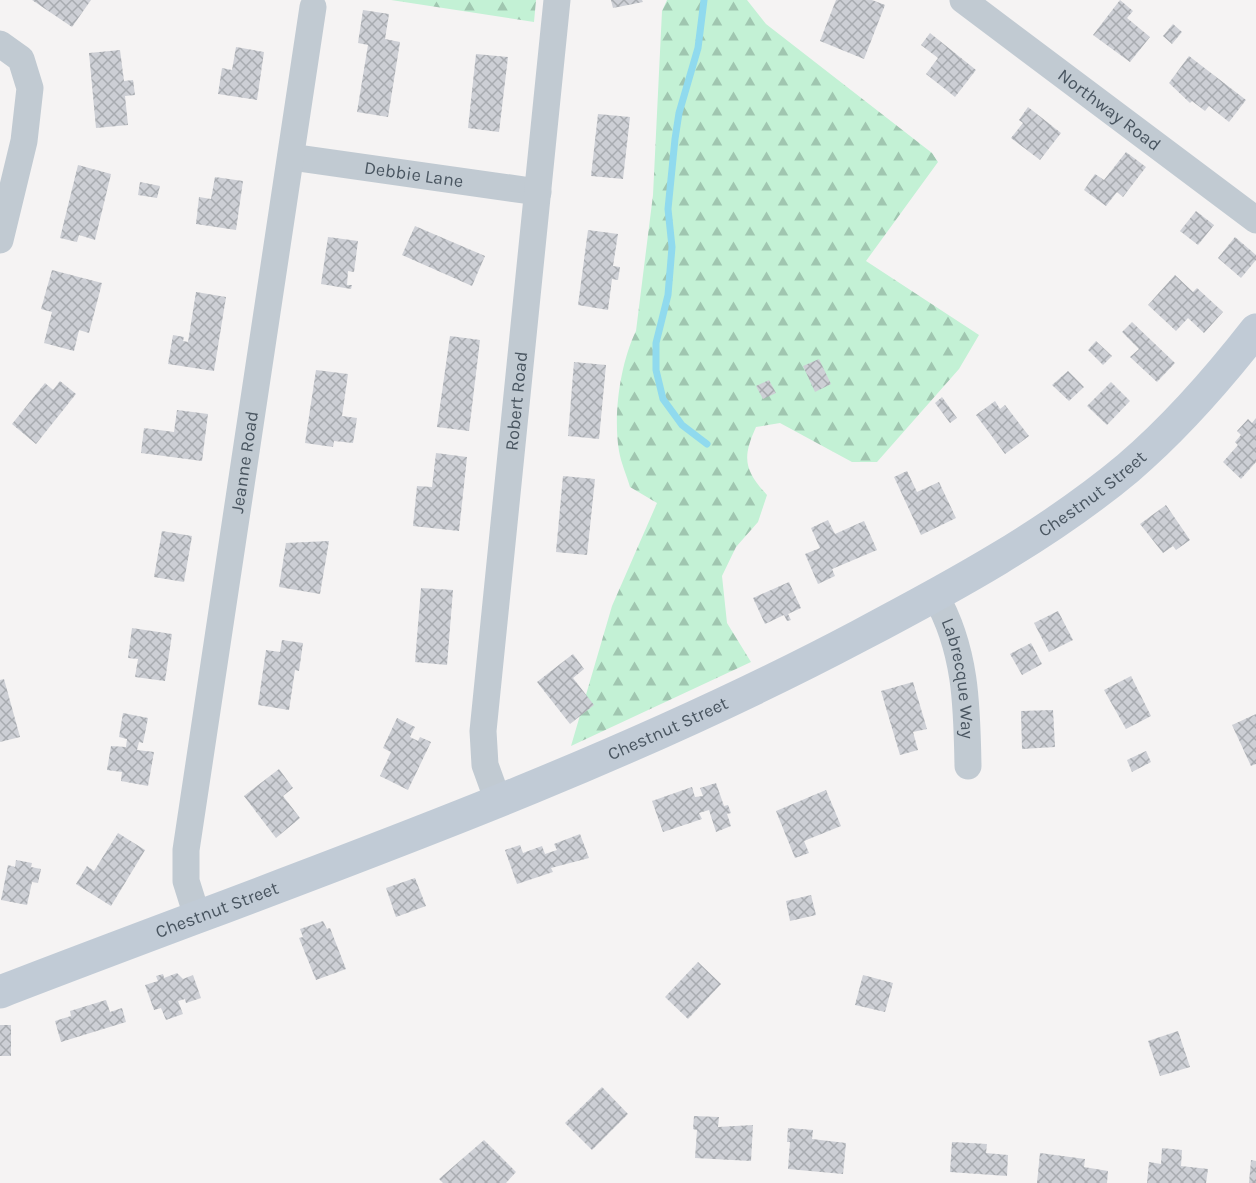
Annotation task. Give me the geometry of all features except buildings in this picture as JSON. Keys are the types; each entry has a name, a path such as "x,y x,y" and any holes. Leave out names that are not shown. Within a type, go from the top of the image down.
{"main road":[{"name":"Chestnut Street","path":"0,992 498,801 635,745 740,696 935,595 1051,524 1128,468 1195,403 1254,338"}],"street":[{"name":"Robert Road","path":"498,801 488,776 483,742 557,0"},
{"name":"Northway Road","path":"963,0 1256,220"},
{"name":"Jeanne Road","path":"197,916 188,891 186,850 313,7"},
{"path":"0,44 21,59 30,88 24,141 0,240"},
{"name":"Debbie Lane","path":"291,158 538,192"},
{"name":"Labrecque Way","path":"935,595 952,630 966,684 968,765"}],"green space":[{"path":"391,0 536,0 534,22"},
{"path":"667,0 747,0 766,24 932,153 938,162 866,261 979,335 959,369 877,462 852,462 780,423 756,427 747,456 748,463 754,478 767,495 758,522 736,547 722,576 727,623 751,662 571,746 612,606 657,503 630,487 619,451 617,422 622,374 636,331 653,195 662,11"}],"waterway":[{"path":"704,0 698,48 679,113 675,139 668,209 672,247 668,295 656,343 656,370 663,399 682,425 707,444"}]}
